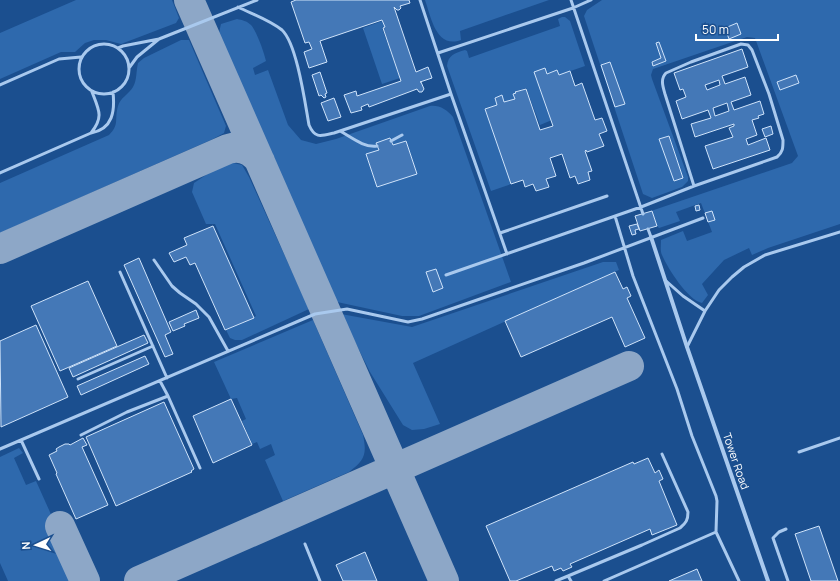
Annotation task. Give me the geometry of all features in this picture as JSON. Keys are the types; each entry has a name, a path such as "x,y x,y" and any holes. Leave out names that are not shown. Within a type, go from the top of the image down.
{"street":[{"name":"Tower Road","path":"651,238 768,581"}],"lane":[{"path":"118,48 159,39 257,0"},
{"path":"420,0 507,254"},
{"path":"571,0 643,214"},
{"path":"438,53 574,8 591,0"},
{"path":"238,8 278,27 288,37 294,53 309,125 316,135 322,136 340,131 451,94"},
{"path":"129,68 126,57 118,48 108,44 98,44 88,49 81,57 79,63 80,77 87,88 92,92 109,94 122,87 126,81 129,68 137,57 159,39"},
{"path":"446,275 641,207 694,186 777,157 781,154 783,151 783,140 769,94 752,50 748,45 741,44 690,62 666,72 663,75 662,80 665,94 694,186"},
{"path":"0,85 59,59 81,57"},
{"path":"91,134 100,118 97,103 92,92"},
{"path":"0,172 91,134 100,132 109,124 112,110 113,92"},
{"path":"340,131 370,146 377,146"},
{"path":"392,141 402,134"},
{"path":"500,233 607,196"},
{"path":"615,216 623,247 633,276 677,389 692,436 716,496 716,532 739,581"},
{"path":"0,449 311,315 341,308 354,309 408,322 422,319 584,263 702,218"},
{"path":"648,229 651,238"},
{"path":"687,347 705,311 720,290 744,267 765,255 840,232"},
{"path":"154,260 172,286 196,304 209,317 228,351"},
{"path":"120,272 167,378"},
{"path":"665,280 683,296 705,311"},
{"path":"78,379 153,346"},
{"path":"160,381 200,468"},
{"path":"81,435 126,412 168,396"},
{"path":"799,452 840,438"},
{"path":"21,440 39,479"},
{"path":"556,581 642,546 680,528 688,520 688,512 662,454"},
{"path":"786,529 779,532 773,538 788,581"},
{"path":"604,581 716,532"},
{"path":"305,544 320,581"},
{"path":"568,576 571,581"}],"shaded area":[{"path":"76,0 172,0 179,18 176,23 121,44 106,40 94,40 85,43 75,52 61,52 0,79 0,33"},
{"path":"425,0 549,0 460,31 461,40 453,42 440,36 436,30"},
{"path":"602,0 840,0 840,224 768,248 752,255 749,248 724,260 702,284 708,295 702,303 691,296 679,283 665,261 661,252 661,240 683,231 687,241 712,232 701,203 676,212 680,221 659,228 651,211 792,163 798,156 755,38 747,37 653,69 651,75 652,79 688,177 688,181 682,187 652,198 643,194 584,16 587,10"},
{"path":"565,17 570,21 585,66 559,75 557,70 547,74 552,120 540,125 526,88 517,91 519,98 514,183 491,191 447,66 449,59 455,53 465,50 467,51 469,58 560,26 558,19"},
{"path":"237,19 251,25 258,37 264,53 266,61 253,68 255,75 268,70 288,125 301,140 316,144 336,139 430,106 440,107 451,114 511,282 419,316 402,316 337,302 219,33 221,24"},
{"path":"385,20 387,26 382,28 400,78 382,84 363,28"},
{"path":"181,40 189,40 226,126 224,133 0,233 0,183 109,135 116,125 119,103 134,84 138,63 144,58"},
{"path":"229,162 242,165 249,177 309,309 242,340 230,338 226,330 256,316 215,224 206,224 192,192 194,183"},
{"path":"603,262 616,262 619,270 413,363 440,424 424,429 412,430 403,425 370,372 341,314 412,327"},
{"path":"313,320 363,435 365,452 362,460 349,472 283,501 265,460 275,455 271,444 260,449 257,442 252,444 242,421 246,419 237,398 231,399 214,362"},
{"path":"19,448 23,453 14,458 26,485 36,481 81,581 8,581 0,563 0,457"}],"building":[{"path":"296,0 409,0 410,3 400,6 401,8 399,10 394,7 416,72 428,67 432,78 420,82 424,89 422,92 419,92 417,89 369,107 368,104 361,107 362,110 351,113 344,95 356,91 357,96 401,81 383,28 385,27 382,20 320,41 327,62 309,68 304,52 312,49 309,42 305,43 291,2"},
{"path":"737,23 741,34 729,39 725,28"},
{"path":"659,42 666,61 653,66 652,62 661,58 656,43"},
{"path":"742,49 748,67 722,76 725,84 745,77 751,95 731,102 734,110 760,101 764,114 758,116 759,118 752,120 757,135 746,139 748,145 766,138 770,150 713,169 705,146 733,137 729,128 734,126 734,124 695,137 691,124 711,118 708,110 682,119 676,101 686,97 683,89 680,90 674,73","holes":["719,80 720,85 707,90 705,85","727,103 729,111 715,116 713,108"]},
{"path":"610,62 625,104 615,107 601,65"},
{"path":"545,68 547,74 557,70 559,75 570,71 575,86 582,83 595,120 602,118 607,131 599,134 604,146 587,152 586,150 585,151 592,171 588,172 590,180 578,184 575,176 570,178 562,154 550,158 556,176 546,179 549,187 536,191 533,184 525,187 523,180 511,184 485,109 497,105 495,98 502,95 504,102 515,99 513,94 516,93 515,92 526,89 540,130 553,126 534,72"},
{"path":"320,72 327,93 325,94 326,97 324,98 321,95 319,96 312,75"},
{"path":"796,75 799,83 780,90 777,82"},
{"path":"334,98 341,117 328,121 321,103"},
{"path":"771,126 773,134 765,137 762,129"},
{"path":"669,136 683,178 674,181 659,139"},
{"path":"390,138 393,145 406,141 417,174 377,187 366,154 379,150 376,143"},
{"path":"699,205 700,210 696,211 695,206"},
{"path":"652,211 657,226 640,231 635,216"},
{"path":"712,211 715,220 708,222 705,213"},
{"path":"637,224 639,229 635,230 636,234 632,235 629,226"},
{"path":"213,226 254,318 225,330 195,263 190,265 186,257 174,262 169,253 187,245 184,238"},
{"path":"139,258 171,332 165,335 173,354 165,357 124,265"},
{"path":"436,269 443,288 433,292 426,272"},
{"path":"615,272 623,289 627,287 631,296 627,298 645,338 625,347 612,317 521,357 505,321"},
{"path":"88,281 117,346 60,371 31,306"},
{"path":"196,310 199,318 184,324 185,326 173,331 169,322"},
{"path":"36,325 68,397 1,427 0,341"},
{"path":"144,335 148,343 73,377 69,368"},
{"path":"145,356 149,364 81,395 77,386"},
{"path":"231,399 252,445 213,463 193,416"},
{"path":"164,402 194,469 191,471 192,472 116,506 86,437"},
{"path":"83,438 87,445 82,447 108,505 76,519 49,455 57,451 56,449 65,444 70,445"},
{"path":"648,458 655,473 659,470 663,479 659,481 677,525 652,535 650,529 570,564 572,567 563,571 561,568 554,571 552,566 516,581 510,581 486,526 633,462 634,464"},
{"path":"819,526 838,581 811,581 795,534"},
{"path":"365,552 377,581 343,581 336,565"},
{"path":"697,569 702,581 669,581"}],"taxiway":[{"path":"189,0 444,581"},
{"path":"0,249 228,149 246,149 260,161"},
{"path":"139,581 629,366"},
{"path":"60,526 85,581"}]}
